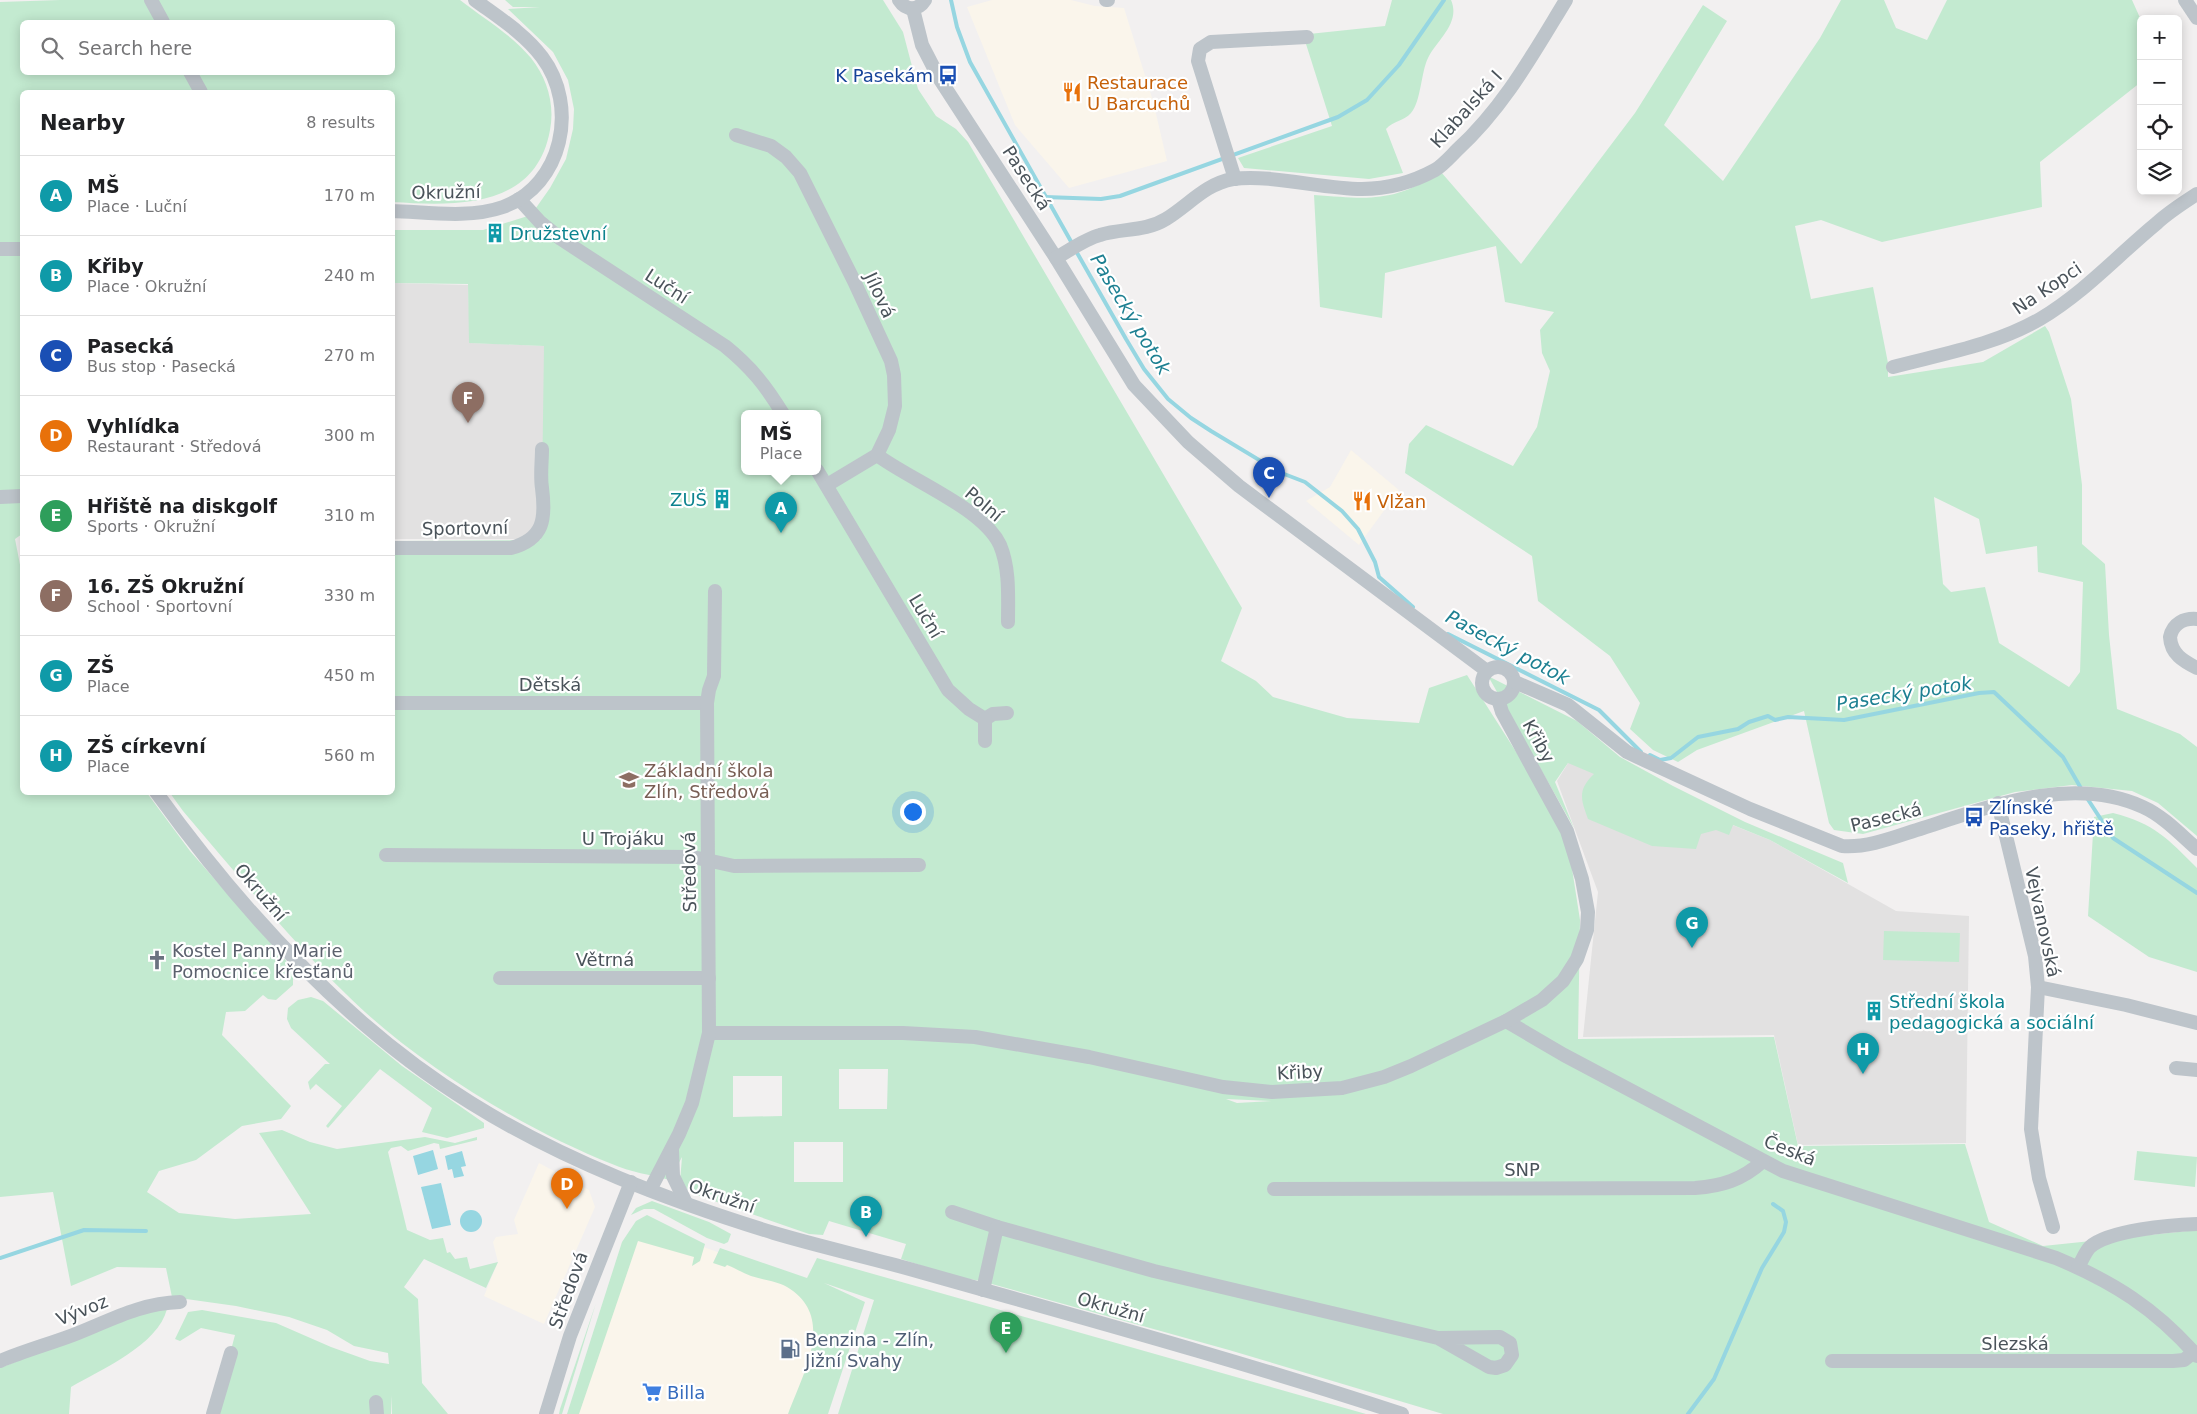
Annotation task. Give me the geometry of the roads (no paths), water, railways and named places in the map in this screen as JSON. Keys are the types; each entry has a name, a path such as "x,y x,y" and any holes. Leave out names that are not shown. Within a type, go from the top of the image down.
{"street":[{"path":"151,0 162,20"},
{"name":"Okružní","path":"395,211 476,212 502,207 519,199 535,185 554,158 561,131 560,98 552,75 534,48 475,0"},
{"path":"899,0 904,6 913,9 920,6 925,0"},
{"name":"Klabalská I","path":"1061,255 1101,234 1151,226 1165,220 1205,189 1235,179 1265,179 1330,188 1369,189 1390,187 1436,170 1467,142 1508,95 1566,0"},
{"path":"2185,0 2197,18"},
{"name":"Pasecká","path":"913,9 922,44 939,78 1061,255 1134,385 1188,442 1239,486 1487,671 1491,668 1502,667 1511,672 1514,682 1568,705 1628,752 1640,758 1750,808 1842,846 1857,846 1884,840 1998,803 2030,797 2088,795 2112,798 2142,807 2157,815 2197,849"},
{"path":"1235,179 1198,61 1200,49 1211,42 1307,37"},
{"path":"192,75 200,90"},
{"name":"Jílová","path":"736,135 771,146 786,157 800,173 890,361 894,375 895,406 889,430 877,454"},
{"name":"Na Kopci","path":"1892,368 1998,339 2038,319 2071,298 2110,266 2158,222 2197,194"},
{"name":"Luční","path":"519,199 540,222 561,239 725,346 748,365 768,388 781,410"},
{"path":"0,249 20,249"},
{"name":"Sportovní","path":"395,548 511,548 526,544 538,533 544,519 542,449"},
{"path":"827,485 877,454"},
{"name":"Polní","path":"877,454 968,511 992,531 1000,546 1005,563 1008,622"},
{"name":"Luční","path":"820,475 948,690 969,709 985,719"},
{"path":"0,497 20,496"},
{"name":"Středová","path":"650,1190 672,1148 692,1103 710,1033 706,859 707,703 708,690 714,676 715,591"},
{"path":"2197,619 2186,619 2176,624 2170,637 2174,653 2183,661 2197,668"},
{"path":"1487,671 1482,686 1488,696 1498,699 1508,696 1514,682"},
{"name":"Křiby","path":"710,1033 895,1033 975,1037 1014,1042 1223,1087 1272,1092 1342,1088 1384,1077 1410,1066 1506,1022 1542,1000 1563,981 1578,959 1586,930 1588,912 1582,879 1567,831 1502,712 1498,699"},
{"name":"Dětská","path":"395,703 707,703"},
{"path":"985,741 985,719 993,714 1008,713"},
{"name":"Okružní","path":"158,795 254,914 312,975 399,1053 455,1093 500,1120 564,1152 686,1204 776,1233 983,1290 1323,1389 1402,1414"},
{"name":"Vejvanovská","path":"1998,803 2035,956 2038,987 2031,1129 2039,1178 2053,1227"},
{"name":"U Trojáku","path":"386,855 693,857 734,866 919,865"},
{"name":"Větrná","path":"500,978 709,978"},
{"path":"2038,987 2126,1004 2197,1023"},
{"name":"Česká","path":"1506,1022 1783,1171 1978,1232 2078,1268 2113,1284 2145,1305 2196,1354"},
{"path":"2176,1068 2197,1070"},
{"name":"Středová","path":"672,1148 673,1176 686,1204"},
{"name":"SNP","path":"1274,1189 1480,1187 1695,1188 1720,1186 1753,1170 1763,1161"},
{"name":"Středová","path":"546,1414 570,1336 631,1182"},
{"path":"952,1212 997,1227 1163,1273 1438,1338 1500,1337 1510,1343 1512,1355 1504,1366 1491,1368 1438,1338"},
{"path":"2078,1268 2087,1250 2103,1240 2169,1225 2197,1224"},
{"path":"983,1290 997,1227"},
{"name":"Vývoz","path":"0,1361 74,1334 136,1308 160,1302 180,1302"},
{"path":"213,1414 231,1353"},
{"name":"Slezská","path":"1832,1361 2173,1361 2184,1360 2196,1354"}],"water":[{"path":"433,1150 438,1169 418,1175 413,1156"},
{"path":"462,1151 466,1166 461,1167 464,1176 454,1178 452,1169 448,1170 445,1156"},
{"path":"441,1183 451,1225 432,1229 421,1187"},
{"path":"471,1210 479,1213 482,1221 479,1229 471,1232 463,1229 460,1221 463,1213"}],"waterway":[{"name":"Pasecký potok","path":"951,0 957,27 970,62 1073,245"},
{"path":"1045,197 1101,199 1120,196 1338,117 1367,100 1399,65 1444,0"},
{"name":"Pasecký potok","path":"1076,251 1144,369 1168,399 1191,418 1211,431 1279,472 1305,482 1342,511 1358,529 1375,562 1379,577 1413,607"},
{"name":"Pasecký potok","path":"1448,634 1599,710 1641,752"},
{"name":"Pasecký potok","path":"1650,755 1660,760 1671,758 1698,737 1738,729 1749,722 1768,716 1775,720 1788,717 1844,720 1979,693 1994,692 2063,757 2082,790"},
{"name":"Pasecký potok","path":"2087,798 2113,838 2197,893"},
{"path":"1688,1414 1714,1379 1762,1268 1784,1232 1786,1222 1783,1211 1773,1204"},
{"path":"0,1258 84,1230 146,1231"}],"place":[{"name":"K Pasekám","path":"948,75"},
{"name":"Restaurace U Barcuchů","path":"1072,92"},
{"name":"Družstevní","path":"495,233"},
{"name":"16. ZŠ Okružní","path":"468,423"},
{"name":"Pasecká","path":"1269,498"},
{"name":"ZUŠ","path":"722,499"},
{"name":"Vlžan","path":"1362,501"},
{"name":"MŠ","path":"781,533"},
{"name":"Základní škola Zlín, Středová","path":"629,780"},
{"name":"Zlínské Paseky, hřiště","path":"1974,817"},
{"name":"ZŠ","path":"1692,948"},
{"name":"Kostel Panny Marie Pomocnice křesťanů","path":"157,960"},
{"name":"Střední škola pedagogická a sociální","path":"1874,1011"},
{"name":"ZŠ církevní","path":"1863,1074"},
{"name":"Vyhlídka","path":"567,1209"},
{"name":"Křiby","path":"866,1237"},
{"name":"Benzina - Zlín, Jižní Svahy","path":"790,1349"},
{"name":"Hřiště na diskgolf","path":"1006,1353"},
{"name":"Billa","path":"652,1392"}]}
